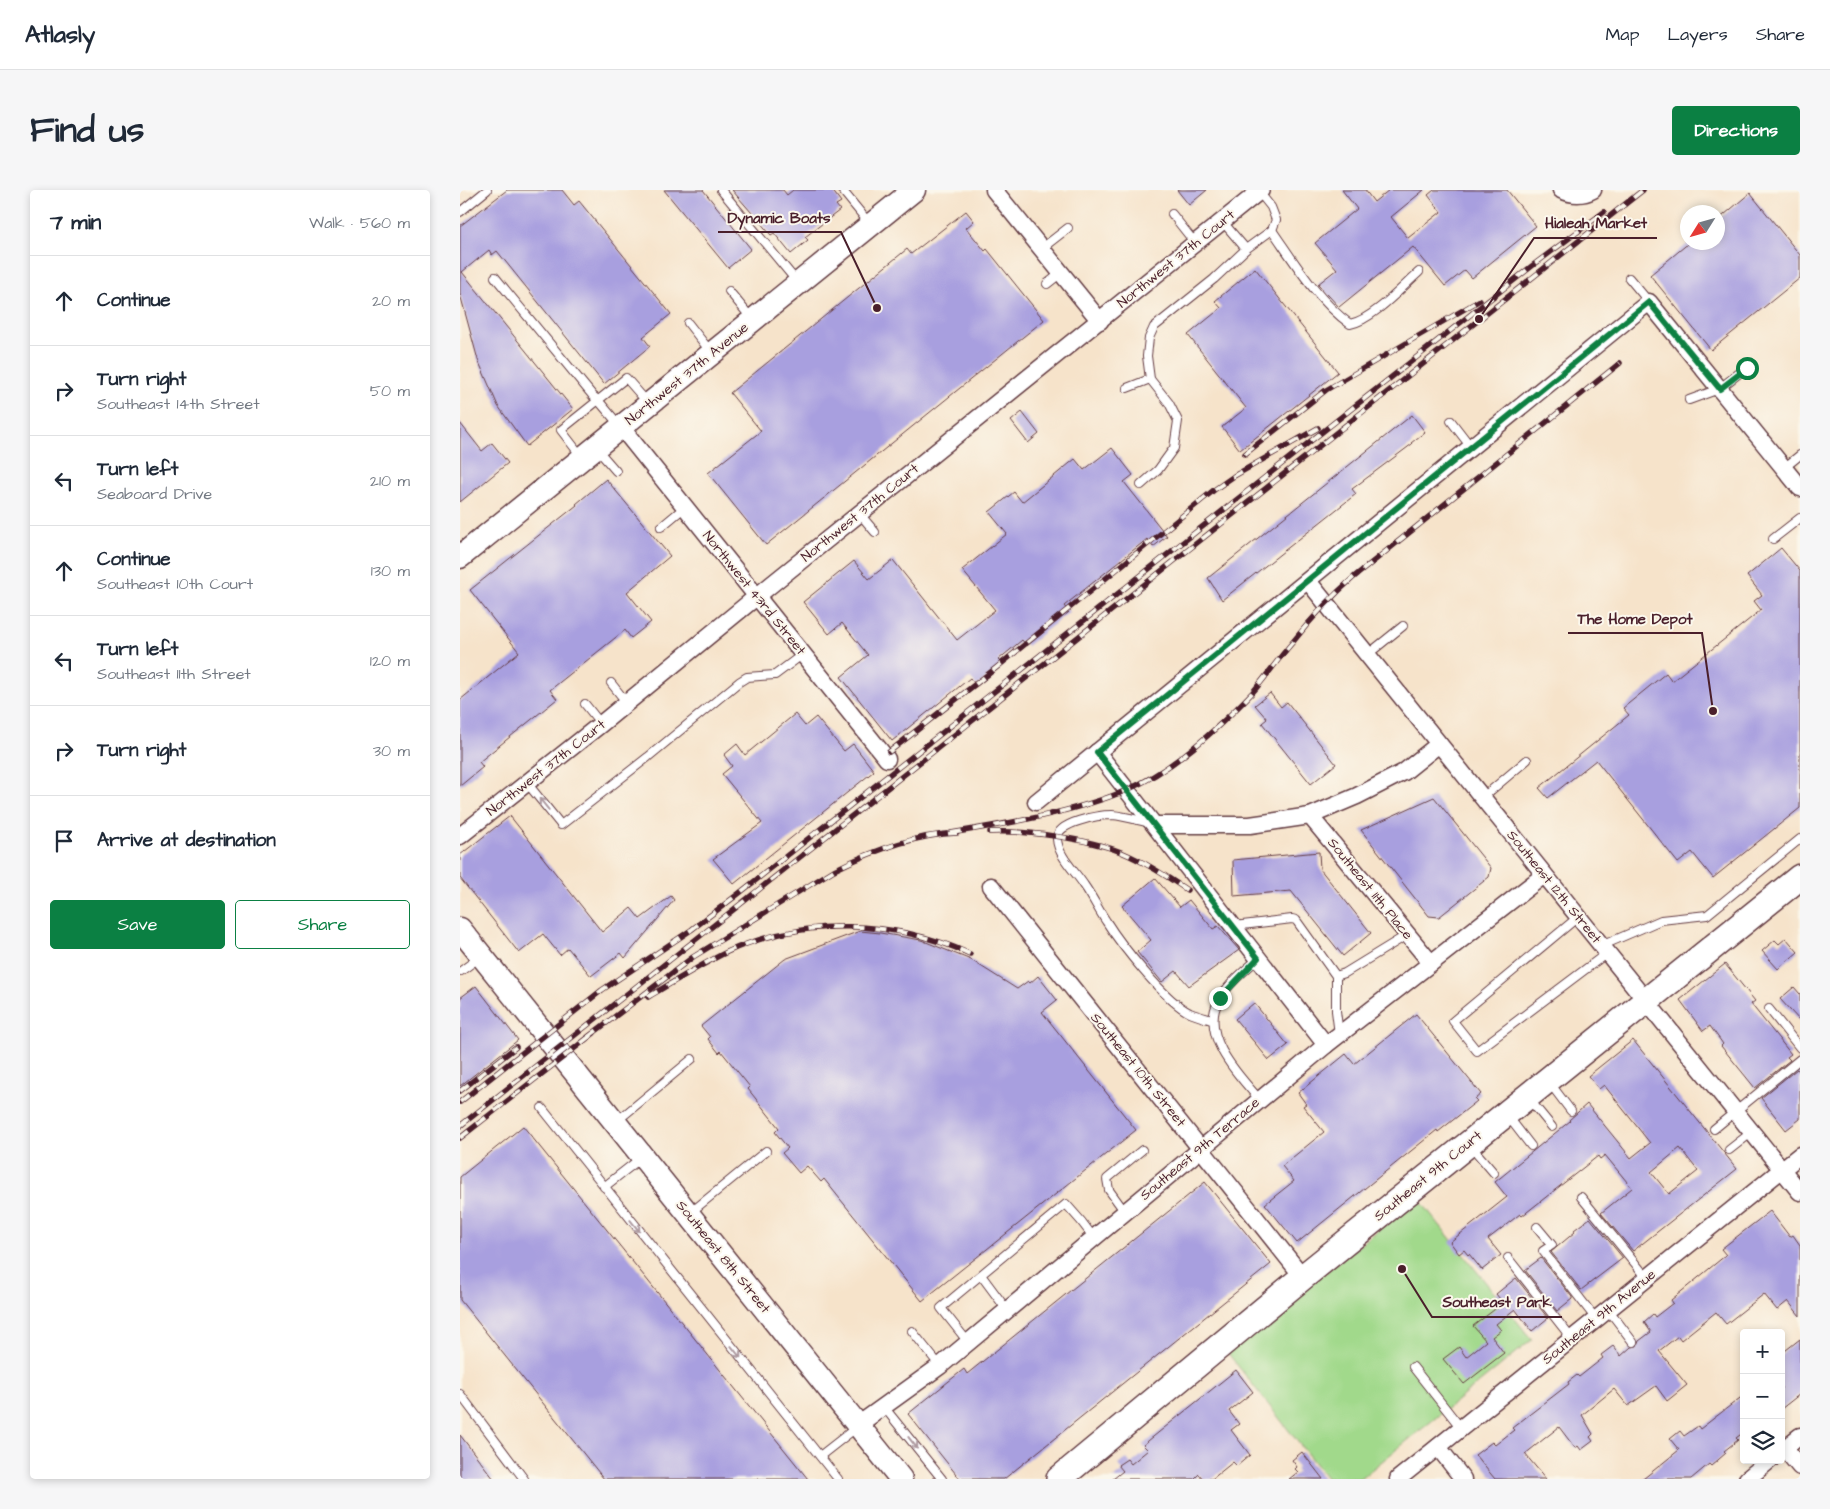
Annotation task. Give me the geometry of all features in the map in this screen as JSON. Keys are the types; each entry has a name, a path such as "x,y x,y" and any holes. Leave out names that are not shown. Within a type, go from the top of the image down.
{"main road":[{"name":"Southeast 9th Court","path":"1059,1479 1303,1277 1800,876"}],"street":[{"name":"Northwest 37th Avenue","path":"460,557 914,190"},
{"path":"994,190 1100,321"},
{"path":"1561,190 1573,195 1593,190"},
{"name":"Northwest 37th Court","path":"460,836 1260,191"},
{"path":"1036,802 1649,302 1800,488"},
{"name":"Northwest 43rd Street","path":"622,427 887,759"},
{"name":"Southeast 12th Street","path":"1308,581 1800,1192"},
{"path":"1156,825 1250,825 1310,816 1357,796 1404,772 1439,744"},
{"path":"1097,752 1156,825 1326,1045"},
{"name":"Southeast 11th Place","path":"1310,816 1431,963"},
{"name":"Southeast 9th Terrace","path":"858,1425 940,1366 1339,1034 1544,875"},
{"name":"Southeast 10th Street","path":"991,886 1303,1277"},
{"name":"Southeast 8th Street","path":"460,929 902,1479"},
{"name":"Southeast 9th Avenue","path":"1398,1479 1800,1155"},
{"path":"1785,1448 1800,1436"},
{"path":"1438,1447 1464,1479"},
{"path":"1785,1452 1800,1467"},
{"path":"1746,1479 1765,1464"}],"lane":[{"path":"460,212 487,190"},
{"path":"721,190 799,283"},
{"path":"842,190 870,226"},
{"path":"1142,485 1158,470 1174,448 1178,421 1170,403 1150,379 1147,356 1149,338 1154,327 1214,279 1246,249 1272,230 1276,220 1271,207 1260,191"},
{"path":"1172,214 1195,243"},
{"path":"1222,221 1246,249"},
{"path":"1041,249 1068,228"},
{"path":"1272,230 1322,299 1338,316 1350,324 1370,316 1419,272"},
{"path":"1047,284 1061,273"},
{"path":"495,277 593,396 622,427"},
{"path":"1629,278 1649,302"},
{"path":"729,291 753,321"},
{"path":"688,323 712,354"},
{"path":"1689,400 1720,389 1747,368"},
{"path":"616,471 589,453 561,430 626,378 649,405"},
{"path":"1127,388 1150,379"},
{"path":"1451,421 1472,447"},
{"path":"1784,468 1800,455"},
{"path":"661,527 685,507"},
{"path":"860,513 875,532"},
{"path":"1773,539 1800,518"},
{"path":"1366,655 1403,626"},
{"path":"527,782 561,825 739,682 747,678 774,675 803,654"},
{"path":"611,683 627,703"},
{"path":"585,704 601,724"},
{"path":"1482,798 1527,760"},
{"path":"1156,825 1111,815 1089,818 1071,824 1060,831 1057,838 1060,852 1085,886 1107,923 1147,975 1174,1001 1190,1013 1212,1020"},
{"path":"1578,917 1452,1021 1477,1051 1604,949 1661,920 1707,915 1800,839"},
{"path":"1234,926 1296,920 1336,976 1336,1011 1339,1034"},
{"path":"1336,976 1345,973 1407,935"},
{"path":"461,972 481,955"},
{"path":"1258,958 1220,998 1212,1020 1221,1048 1233,1067 1260,1100"},
{"path":"1769,1010 1800,1048"},
{"path":"1714,1129 1800,1059"},
{"path":"615,1123 692,1060"},
{"path":"1548,1081 1571,1111"},
{"path":"1527,1097 1552,1127"},
{"path":"542,1108 838,1479"},
{"path":"1506,1114 1531,1146"},
{"path":"1729,1150 1752,1132"},
{"path":"1469,1144 1494,1173"},
{"path":"1125,1212 1109,1190 1107,1179 1142,1150"},
{"path":"689,1214 766,1152"},
{"path":"604,1188 642,1156"},
{"path":"1581,1197 1647,1278"},
{"path":"968,1342 941,1308 981,1274 1066,1204 1082,1221 1094,1238"},
{"path":"1537,1227 1552,1245 1544,1251 1602,1314 1633,1342"},
{"path":"1508,1258 1572,1338"},
{"path":"981,1274 1007,1310"},
{"path":"912,1331 940,1366"},
{"path":"1413,1367 1461,1428"},
{"path":"460,1394 524,1479"},
{"path":"884,1407 942,1479"},
{"path":"820,1456 858,1425"}],"green space":[{"path":"1418,1198 1532,1340 1360,1479 1327,1479 1227,1352"}],"building":[{"path":"507,190 562,190 574,205 579,201 671,314 643,337 650,346 604,384 497,251 492,255 489,250 462,272 573,409 527,446 498,406 478,360 460,294 460,226"},
{"path":"664,190 703,190 751,249 728,268"},
{"path":"732,190 783,190 787,195 793,190 832,190 841,202 836,205 840,210 805,237 808,240 791,254 774,233 771,235"},
{"path":"1177,190 1207,190 1189,205"},
{"path":"1342,190 1365,190 1374,202 1389,190 1424,190 1391,217 1408,238 1441,212 1428,195 1434,190 1507,190 1536,226 1472,278 1465,270 1445,286 1413,247 1339,307 1318,284 1337,269 1315,243 1357,209"},
{"path":"1750,193 1800,255 1800,278 1711,350 1650,275 1680,250 1725,250 1725,214"},
{"path":"966,211 974,221 966,228 985,251 987,249 1044,320 766,545 708,473 761,431 730,393 907,249 911,254"},
{"path":"1255,268 1338,372 1240,450 1222,427 1246,408 1188,335 1221,308 1215,301"},
{"path":"1022,412 1039,434 1028,443 1011,421"},
{"path":"1412,415 1425,432 1352,489 1356,494 1222,600 1208,578"},
{"path":"460,423 482,451 492,443 508,463 460,502"},
{"path":"1112,448 1133,475 1124,482 1167,536 1153,547 1147,539 1064,606 1069,612 1027,646 1022,640 998,660 1003,665 977,686 970,678 892,741 841,677 868,655 842,623 829,634 803,602 854,561 869,579 893,560 957,640 995,610 962,570 1007,534 989,512 1014,492 1022,502 1075,459 1084,470"},
{"path":"606,479 670,556 627,592 651,622 631,638 625,630 550,690 557,699 479,762 483,767 460,786 460,700 519,652 470,590 577,505"},
{"path":"1781,548 1800,571 1800,808 1713,878 1692,852 1678,863 1596,760 1548,798 1539,788 1629,715 1623,708 1666,673 1672,681 1761,610 1754,601 1762,595 1747,576"},
{"path":"1270,693 1281,707 1287,702 1336,764 1311,784 1262,723 1267,719 1255,705"},
{"path":"795,714 805,726 816,717 844,751 853,744 874,771 734,884 713,859 762,823 722,774 732,766 724,755 737,744 745,755"},
{"path":"1434,797 1491,868 1489,877 1439,917 1429,916 1361,830"},
{"path":"510,816 602,932 631,908 640,919 671,896 674,900 625,958 621,953 591,976 568,948 560,955 543,934 519,953 460,878 460,855"},
{"path":"1319,852 1320,869 1371,933 1343,956 1291,891 1234,896 1233,860"},
{"path":"1155,878 1180,907 1189,900 1213,929 1218,926 1239,950 1189,986 1176,971 1162,982 1137,952 1151,940 1122,906"},
{"path":"860,931 921,940 971,960 1017,989 1028,981 1030,983 1038,976 1057,1000 1042,1012 1136,1130 922,1301 824,1179 821,1182 807,1166 799,1173 782,1153 788,1148 775,1132 779,1128 748,1089 750,1087 721,1051 719,1053 708,1039 710,1037 701,1026 785,959"},
{"path":"1786,938 1798,952 1778,969 1762,951 1775,940 1779,944"},
{"path":"1725,964 1755,1001 1751,1004 1791,1054 1787,1057 1790,1060 1755,1088 1721,1046 1723,1044 1710,1026 1703,1031 1680,1000"},
{"path":"476,986 518,1040 460,1086 460,998"},
{"path":"1794,987 1800,994 1800,1021 1780,999"},
{"path":"1254,1003 1288,1045 1269,1060 1235,1019"},
{"path":"1416,1014 1481,1094 1475,1099 1477,1101 1438,1132 1437,1130 1297,1243 1265,1204 1294,1181 1282,1166 1324,1132 1303,1106 1306,1104 1298,1093 1346,1054 1354,1064"},
{"path":"1633,1040 1737,1169 1633,1251 1601,1213 1632,1188 1605,1155 1600,1159 1598,1156 1522,1216 1520,1214 1488,1239 1501,1255 1482,1270 1469,1254 1464,1250 1459,1254 1450,1242 1507,1197 1495,1182 1570,1121 1587,1104 1631,1158 1650,1143 1604,1085 1599,1089 1588,1076","holes":["1680,1148 1698,1171 1669,1194 1651,1172"]},
{"path":"1797,1069 1800,1072 1800,1119 1786,1130 1761,1098"},
{"path":"523,1126 808,1479 604,1479 460,1300 460,1177"},
{"path":"1205,1182 1271,1264 1004,1479 960,1479 908,1414 964,1369 967,1374"},
{"path":"1770,1211 1790,1237 1793,1235 1800,1245 1800,1316 1788,1301 1777,1310 1764,1294 1726,1324 1716,1312 1681,1340 1678,1336 1659,1351 1687,1385 1667,1401 1656,1386 1628,1406 1614,1389 1582,1415 1593,1434 1590,1437 1593,1441 1581,1450 1578,1446 1575,1448 1559,1427 1525,1454 1546,1479 1495,1479 1475,1455 1492,1442 1495,1445 1514,1430 1512,1428 1569,1384 1568,1382 1577,1375 1579,1377 1603,1358 1601,1355 1613,1346 1621,1356 1631,1347 1637,1346 1639,1341 1651,1332 1644,1322 1653,1314 1655,1317 1673,1303 1671,1300 1726,1255 1721,1249"},
{"path":"1590,1218 1623,1258 1581,1290 1551,1252"},
{"path":"1541,1258 1572,1297 1557,1311 1525,1270"},
{"path":"1516,1278 1548,1318 1532,1331 1515,1309 1496,1324 1501,1330 1492,1337 1504,1353 1464,1384 1443,1359 1459,1347 1466,1357 1486,1341 1473,1326 1503,1303 1496,1294"},
{"path":"1800,1339 1800,1394 1785,1406 1785,1374 1785,1351"},
{"path":"1236,1370 1253,1392 1229,1411 1239,1424 1231,1430 1250,1455 1237,1466 1233,1462 1212,1479 1203,1479 1199,1474 1194,1479 1113,1479 1123,1471 1118,1465 1127,1459 1131,1464 1148,1450 1143,1445"},
{"path":"1740,1398 1740,1435 1736,1438 1738,1440 1724,1451 1726,1453 1711,1466 1709,1464 1691,1479 1643,1479 1679,1450 1670,1439 1680,1431 1684,1436 1698,1426 1700,1429"},
{"path":"460,1435 494,1479 460,1479"},
{"path":"1302,1452 1323,1479 1289,1479 1298,1472 1292,1460"}],"railway":[{"path":"460,1126 1643,190"},
{"path":"460,1102 602,990 691,930 737,895 1532,266 1604,212"},
{"path":"1245,454 1326,390 1480,300"},
{"path":"951,833 1063,811 1107,798 1144,781 1178,760 1224,721 1252,693 1306,625 1354,577 1620,363"},
{"path":"889,752 996,668 1214,490 1234,476 1318,428"},
{"path":"990,832 1020,832 1056,836 1108,847 1138,860 1187,890"},
{"path":"588,1037 693,957 834,870 863,856 894,845 925,837 957,833"},
{"path":"648,997 727,952 756,941 818,928 849,927 911,934 941,942 970,954"},
{"path":"460,1138 594,1033"},
{"path":"460,1091 516,1047"}],"place":[{"name":"Dynamic Boats","path":"877,308"},
{"name":"Hialeah Market","path":"1479,319"},
{"name":"The Home Depot","path":"1713,711"},
{"name":"Southeast Park","path":"1402,1269"}],"route":[{"path":"1220,998 1232,983 1258,958 1156,825 1097,752 1649,302 1720,389 1747,368"}]}
